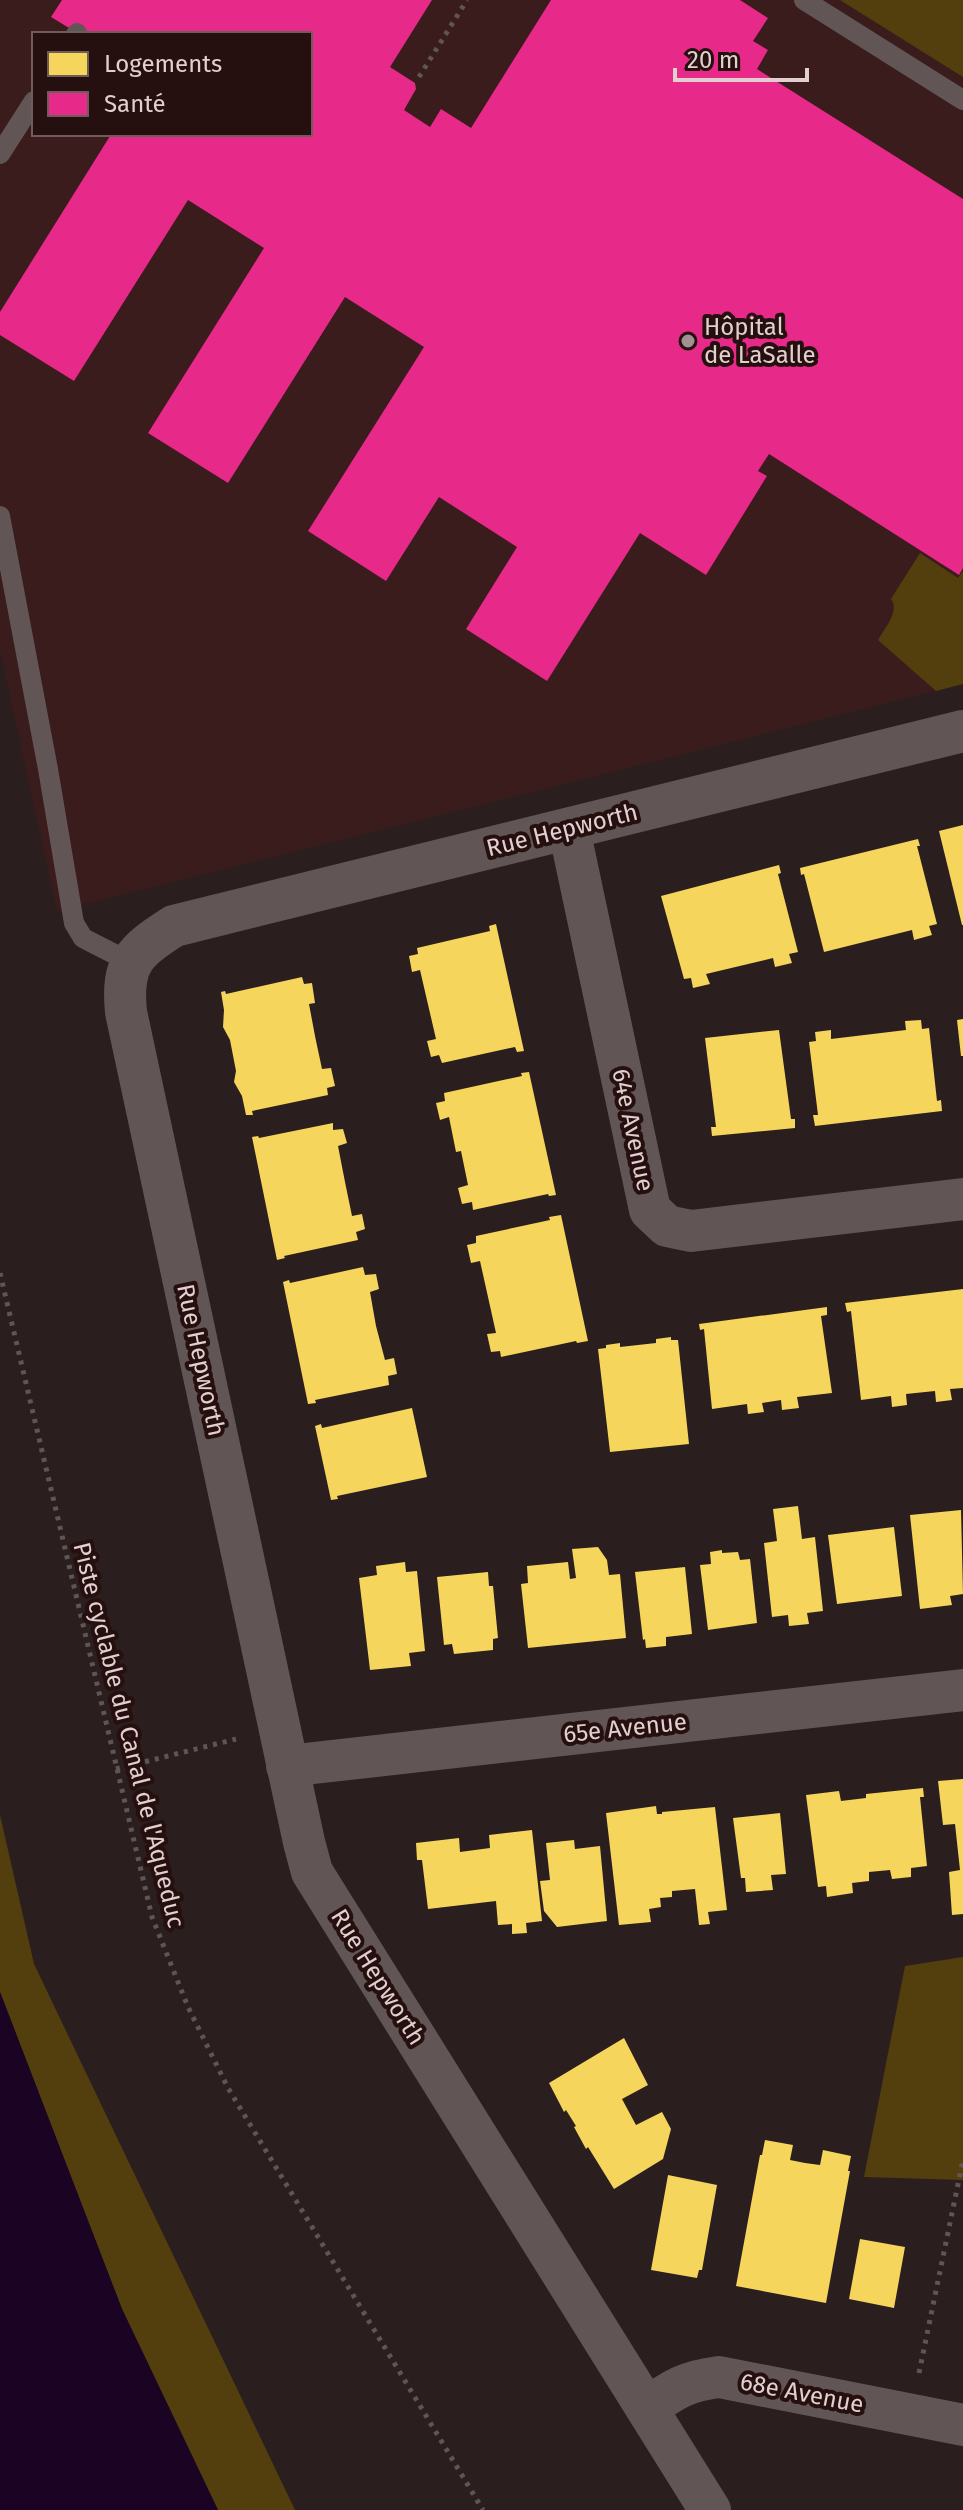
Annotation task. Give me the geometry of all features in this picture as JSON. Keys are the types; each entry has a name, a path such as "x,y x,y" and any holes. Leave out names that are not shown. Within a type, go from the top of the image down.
{"street":[{"name":"Rue Hepworth","path":"710,2510 312,1872 123,987 130,962 147,943 174,926 963,731"},
{"name":"64e Avenue","path":"569,829 650,1210 667,1226 691,1231 963,1199"},
{"name":"65e Avenue","path":"287,1766 963,1690"},
{"name":"68e Avenue","path":"648,2408 671,2390 690,2382 719,2377 963,2425"}],"lane":[{"path":"804,0 963,100"},
{"path":"0,154 32,104"},
{"path":"0,516 74,923 83,938 130,962"}],"path":[{"path":"419,77 467,0"},
{"name":"Piste cyclable du Canal de l'Aqueduc","path":"0,1273 152,1917 188,2007 221,2074 483,2510"},
{"path":"116,1769 236,1739"},
{"path":"917,2382 963,2160"}],"shaded area":[{"path":"0,0 963,0 963,684 57,911 0,651"},
{"path":"840,0 963,0 963,77"},
{"path":"920,553 958,578 963,571 963,684 936,691 878,640 893,614 891,599"},
{"path":"0,1815 34,1964 295,2510 218,2510 122,2309 0,1992"},
{"path":"963,1957 963,2180 864,2177 905,1966"},
{"path":"0,1992 122,2309 218,2510 0,2510"}],"building: Logements":[{"path":"963,825 963,925 962,925 939,831"},
{"path":"918,839 920,846 917,846 937,924 929,926 932,935 914,940 912,930 824,952 800,868"},
{"path":"779,865 781,873 778,874 798,952 789,954 792,963 775,967 773,958 706,974 710,984 693,988 691,978 684,979 661,896"},
{"path":"496,924 524,1051 517,1052 515,1047 442,1063 439,1055 431,1057 427,1041 436,1039 420,970 412,972 409,956 418,954 417,948 490,931 489,926"},
{"path":"302,977 304,984 312,983 315,1003 309,1004 322,1069 331,1068 335,1086 327,1088 328,1095 252,1111 253,1115 246,1115 242,1096 234,1082 236,1071 230,1040 223,1027 221,992 225,991 226,994"},
{"path":"963,1019 963,1056 961,1056 957,1020"},
{"path":"921,1020 922,1029 929,1028 937,1101 941,1100 942,1111 815,1126 813,1115 818,1115 809,1042 816,1041 815,1032 831,1030 831,1039 906,1030 905,1021"},
{"path":"779,1030 791,1119 795,1119 795,1128 712,1136 711,1127 716,1127 705,1038"},
{"path":"529,1072 556,1195 548,1194 473,1210 472,1202 462,1204 458,1188 468,1185 461,1151 456,1152 449,1117 440,1120 436,1103 445,1101 444,1093"},
{"path":"333,1123 333,1130 343,1129 347,1143 338,1146 352,1216 362,1214 365,1229 356,1232 358,1240 277,1260 252,1137"},
{"path":"561,1215 588,1341 501,1357 500,1351 491,1352 487,1334 496,1333 480,1261 471,1263 467,1245 476,1243 476,1236"},
{"path":"363,1267 365,1275 376,1274 379,1289 370,1292 376,1326 385,1360 394,1358 397,1374 388,1376 389,1385 308,1404 283,1282"},
{"path":"963,1289 963,1388 950,1389 952,1400 936,1402 935,1391 906,1394 907,1405 892,1407 891,1396 861,1400 851,1311 847,1312 845,1303"},
{"path":"827,1307 827,1315 821,1316 832,1393 797,1397 799,1408 782,1410 781,1400 762,1403 764,1412 748,1414 747,1404 712,1409 704,1329 700,1330 699,1324"},
{"path":"671,1337 671,1340 678,1340 689,1444 610,1452 598,1349 620,1343 620,1347 656,1343 656,1339"},
{"path":"412,1408 427,1477 337,1496 338,1499 331,1500 315,1426 321,1424 322,1428"},
{"path":"798,1506 802,1539 815,1537 823,1611 807,1613 809,1624 789,1626 788,1615 772,1617 764,1543 777,1541 773,1509"},
{"path":"961,1510 963,1594 950,1596 952,1605 920,1609 910,1515"},
{"path":"894,1527 902,1596 837,1604 828,1535"},
{"path":"598,1547 607,1560 609,1575 620,1574 626,1638 528,1648 521,1584 528,1583 527,1566 568,1562 570,1579 576,1578 572,1549"},
{"path":"722,1550 722,1553 738,1552 740,1560 750,1559 757,1623 708,1630 700,1565 711,1564 710,1552"},
{"path":"405,1562 406,1572 417,1571 425,1651 409,1653 411,1666 370,1670 359,1578 377,1575 376,1566"},
{"path":"685,1567 692,1634 666,1637 666,1646 646,1648 635,1572"},
{"path":"488,1572 489,1586 493,1586 498,1638 493,1639 493,1650 454,1654 452,1644 444,1645 437,1577"},
{"path":"963,1779 963,1914 952,1915 949,1872 960,1870 955,1824 943,1825 938,1781"},
{"path":"923,1788 924,1797 920,1797 927,1866 911,1868 911,1877 892,1879 890,1870 869,1872 869,1881 852,1883 853,1893 827,1897 826,1886 818,1887 806,1795 839,1791 841,1801 866,1798 866,1794"},
{"path":"656,1806 657,1814 715,1807 727,1910 708,1912 710,1924 699,1925 695,1889 672,1891 672,1897 660,1898 661,1907 649,1909 651,1922 619,1925 606,1813"},
{"path":"780,1813 786,1874 771,1875 773,1890 746,1892 745,1878 741,1878 733,1818"},
{"path":"532,1830 542,1921 526,1923 527,1933 512,1934 512,1924 498,1925 496,1901 428,1909 422,1860 417,1860 416,1843 459,1838 460,1852 490,1848 489,1835"},
{"path":"574,1840 575,1849 600,1846 607,1921 557,1927 544,1911 540,1881 550,1880 546,1843"},
{"path":"624,2038 648,2085 622,2099 636,2125 662,2112 671,2129 663,2159 614,2189 588,2147 586,2149 576,2126 566,2110 564,2112 549,2083"},
{"path":"765,2140 793,2145 790,2160 805,2163 820,2165 823,2150 851,2156 826,2303 736,2286"},
{"path":"668,2175 717,2185 702,2270 699,2270 697,2278 651,2270"},
{"path":"860,2239 905,2247 894,2308 849,2299"}],"building: Santé":[{"name":"Hôpital de LaSalle","path":"62,0 432,0 390,67 415,83 416,89 404,110 430,127 441,109 471,128 551,0 740,0 768,18 753,41 768,50 757,69 963,199 963,568 959,575 769,454 758,471 767,476 706,575 640,533 547,681 466,629 517,547 439,497 386,581 308,531 424,347 345,297 228,483 148,433 264,248 188,200 74,381 0,335 0,312 110,136 312,136 312,32 76,32 51,17"}],"place":[{"name":"Hôpital de LaSalle","path":"688,341"}]}
